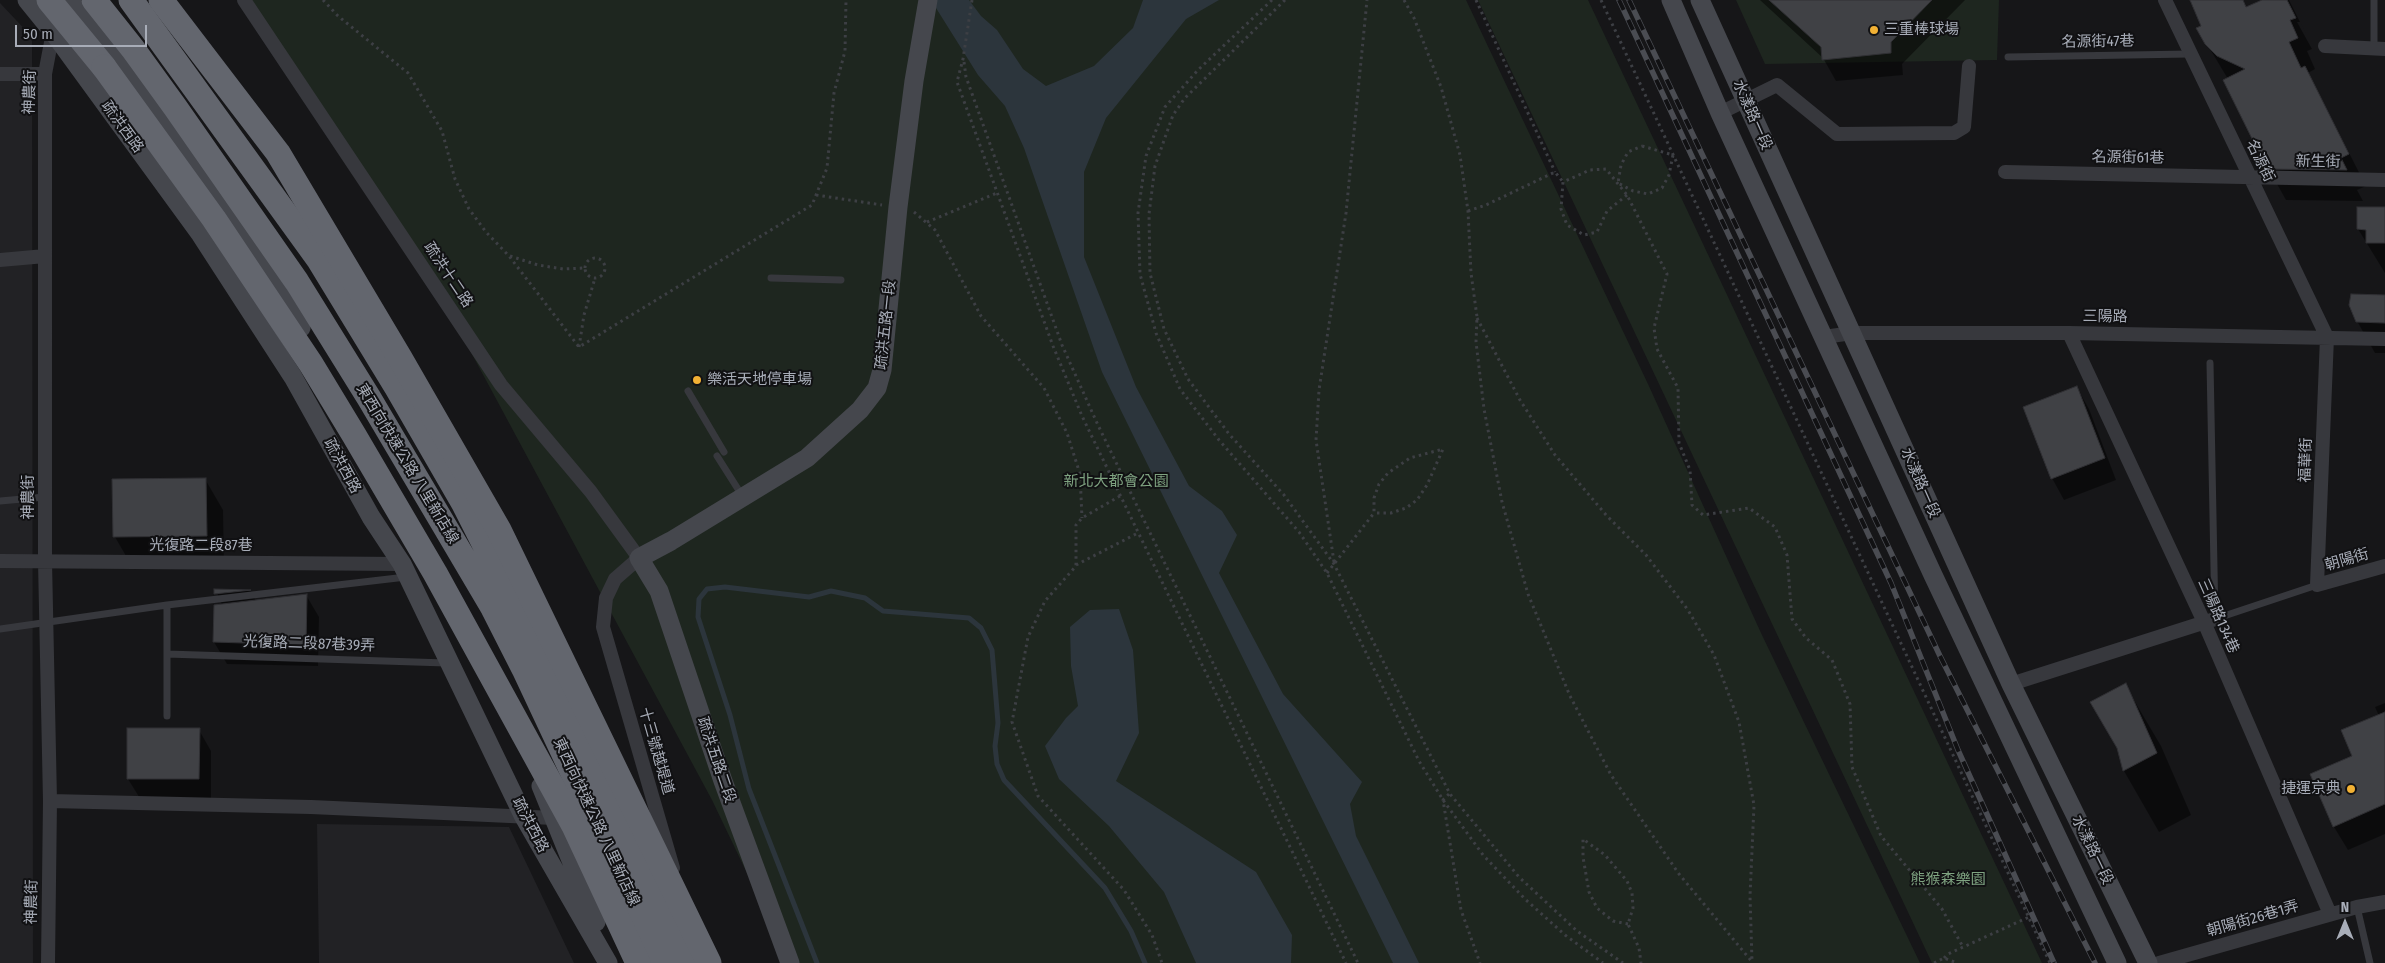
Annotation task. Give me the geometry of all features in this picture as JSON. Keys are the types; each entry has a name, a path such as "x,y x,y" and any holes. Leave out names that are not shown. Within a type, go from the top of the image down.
{"highway":[{"path":"49,0 104,67 214,219 311,364 435,573 574,826 638,963"},
{"name":"東西向快速公路 八里新店線","path":"94,0 133,49 296,282 369,398 478,583 524,669 662,963"},
{"path":"117,0 245,175 332,304 446,485 500,563 534,603"},
{"name":"東西向快速公路 八里新店線","path":"131,0 319,260 388,372 464,504 570,713 684,963"},
{"path":"161,0 278,153 400,358 499,530 709,963"}],"street":[{"name":"疏洪西路","path":"27,0 53,32 206,243 293,377 371,517 405,570 524,817 608,963"},
{"name":"疏洪西路","path":"69,0 131,78 215,194 359,423 411,513 491,661 612,963"},
{"name":"疏洪十二路","path":"244,0 501,385 591,492 639,558"},
{"name":"水漾路一段","path":"1671,0 1720,113 1986,690 2117,963"},
{"name":"水漾路一段","path":"1700,0 2010,684 2148,963"},
{"name":"名源街","path":"2165,0 2189,54 2327,337"},
{"name":"疏洪五路一段","path":"639,558 743,498 806,458 860,410 877,388 882,370 898,207 912,100 928,2"},
{"name":"神農街","path":"48,963 50,801 45,561 45,74 53,32"},
{"path":"2325,46 2380,49"},
{"path":"1720,113 1746,102 1777,85 1838,134 1954,133 1964,127 1969,66"},
{"path":"0,74 45,74"},
{"name":"名源街61巷","path":"2005,172 2250,177"},
{"name":"新生街","path":"2250,177 2385,180"},
{"path":"0,260 45,256"},
{"name":"三陽路","path":"1824,337 1852,333 2069,333 2385,339"},
{"name":"三陽路134巷","path":"2069,333 2209,620 2330,914"},
{"name":"福華街","path":"2317,585 2327,337"},
{"name":"十三號越堤道","path":"639,558 615,579 606,598 603,627 701,963"},
{"name":"疏洪五路二段","path":"639,558 658,591 723,781 790,963"},
{"name":"光復路二段87巷","path":"0,561 405,570"},
{"name":"朝陽街","path":"2317,585 2385,566"},
{"path":"2010,684 2209,620"},
{"path":"50,801 311,807 554,818"},
{"name":"朝陽街26巷1弄","path":"2159,963 2330,914 2385,902"}],"lane":[{"path":"2374,0 2380,49"},
{"name":"名源街47巷","path":"2008,56 2189,54"},
{"path":"771,278 841,280"},
{"path":"2210,363 2209,620 2317,585"},
{"path":"688,391 724,452"},
{"path":"717,456 743,498"},
{"path":"0,501 45,497"},
{"path":"0,629 46,624 405,570"},
{"path":"167,605 167,716"},
{"name":"光復路二段87巷39弄","path":"167,654 450,663"},
{"path":"2357,907 2370,963"}],"path":[{"path":"323,0 338,16 408,73 442,132 455,179 469,209 486,232 509,256 579,347"},
{"path":"579,347 812,205 827,168 834,93 846,51 846,0"},
{"path":"972,0 963,60 957,82 1053,346 1082,416 1346,963"},
{"path":"1272,0 1198,70 1165,107 1145,166 1138,213 1140,274 1156,333 1180,389 1220,440 1300,532 1327,573 1420,761 1443,800 1483,855 1525,899 1565,935 1603,963"},
{"path":"1285,0 1185,98 1173,115 1155,166 1149,214 1150,273 1164,329 1188,379 1229,434 1284,495 1334,564 1450,794 1519,877 1577,931 1623,963"},
{"path":"1334,564 1316,440 1319,390 1346,213 1367,0"},
{"path":"1404,0 1414,18 1440,87 1460,155 1468,211 1471,273 1477,317 1476,342 1484,409 1502,502 1528,594 1570,696 1611,775 1668,859 1753,962"},
{"path":"1476,0 1555,172 1563,182 1561,209 1567,225 1584,235 1597,232 1607,211 1627,195"},
{"path":"1601,0 2050,963"},
{"path":"963,60 970,86 1070,363 1101,432 1358,963"},
{"path":"1618,183 1621,165 1628,152 1642,146 1673,156"},
{"path":"1618,183 1633,191 1648,194 1662,188 1669,175 1673,156"},
{"path":"1563,182 1590,170 1606,169 1627,195 1667,274 1654,328 1657,349 1678,388 1679,443 1690,470 1692,505 1703,516 1749,508 1775,527 1787,555 1792,619 1806,638 1832,660 1836,668 1850,704 1852,767 1882,836 1942,909 1963,947"},
{"path":"1468,211 1486,205 1555,172"},
{"path":"927,222 997,193"},
{"path":"816,195 882,205"},
{"path":"912,210 935,230 981,316 1044,388 1067,433 1080,474 1082,518"},
{"path":"509,256 538,265 563,269 584,268"},
{"path":"579,347 584,315 595,278 604,272 603,262 594,257 589,259 584,268"},
{"path":"584,268 586,273 595,278"},
{"path":"1477,317 1520,400 1555,455 1607,516 1646,555 1688,610 1714,655 1739,722 1754,805 1750,896 1753,962"},
{"path":"1327,573 1374,513 1374,498 1379,484 1388,473 1410,458 1443,449 1428,485 1416,500 1406,508 1392,513 1374,513"},
{"path":"1076,566 1076,525 1082,518 1120,496"},
{"path":"1138,533 1076,566 1045,601 1028,637 1012,722 1038,796 1124,890 1152,935 1162,963"},
{"path":"1443,800 1450,794"},
{"path":"1443,800 1461,910 1480,963"},
{"path":"1628,924 1613,921 1597,908 1589,892 1583,857 1583,840 1605,855 1627,881 1632,893 1633,908 1628,924 1639,948 1641,963"},
{"path":"1934,963 1963,947 2029,917"},
{"path":"1944,958 1958,963"}],"shaded area":[{"path":"931,0 969,0 981,16 997,30 1023,69 1046,86 1094,66 1133,28 1143,0 1219,0 1186,19 1106,118 1084,172 1084,257 1136,387 1189,486 1222,511 1237,535 1219,573 1283,694 1362,782 1350,804 1356,836 1419,963 1393,963 1102,372 1024,148 1005,106 978,75"},
{"path":"0,3 32,37 33,963 0,963"},
{"path":"1119,609 1133,650 1139,733 1116,781 1256,872 1292,935 1291,963 1196,963 1164,892 1109,826 1059,779 1045,746 1066,718 1078,706 1071,666 1070,627 1090,610"},
{"path":"317,824 509,827 574,963 319,963"}],"green space":[{"name":"新北大都會公園","path":"250,0 1466,0 1648,384 1761,633 1920,963 790,963 712,800 445,304"},
{"name":"熊猴森樂園","path":"1478,0 1588,0 2042,963 1932,963"},
{"name":"三重棒球場","path":"1736,0 1999,0 1997,60 1765,64"}],"building":[{"path":"1769,0 1932,0 1891,42 1891,53 1822,60 1821,47"},
{"path":"2190,0 2243,0 2246,7 2262,0 2287,0 2296,18 2290,20 2298,38 2289,42 2301,68 2305,66 2349,154 2341,158 2347,170 2267,169 2223,80 2245,69 2217,56 2205,44 2196,28 2201,26"},
{"path":"2357,207 2385,207 2385,243 2366,243 2366,230 2357,229"},
{"path":"2351,294 2385,295 2385,323 2356,322 2349,305"},
{"path":"2077,386 2105,458 2051,479 2023,407"},
{"path":"206,478 207,536 113,537 112,479"},
{"path":"214,589 251,590 214,594"},
{"path":"307,594 306,645 213,642 214,605"},
{"path":"2126,683 2157,753 2123,771 2117,748 2090,702"},
{"name":"捷運京典","path":"2385,712 2385,804 2333,827 2310,774 2352,756 2341,730"},
{"path":"127,728 200,728 199,779 127,779"}],"waterway":[{"path":"817,963 749,789 730,715 698,617 699,599 707,589 725,587 809,597 831,591 865,598 883,611 969,618 981,628 992,650 998,723 995,746 997,764 1004,780 1105,888 1131,931 1145,963"}],"railway":[{"path":"1619,0 1891,583 1958,750 2054,963"},
{"path":"1629,0 1940,656 2095,963"}],"place":[{"name":"三重棒球場","path":"1874,30"},
{"name":"樂活天地停車場","path":"697,380"},
{"name":"捷運京典","path":"2351,789"}]}
